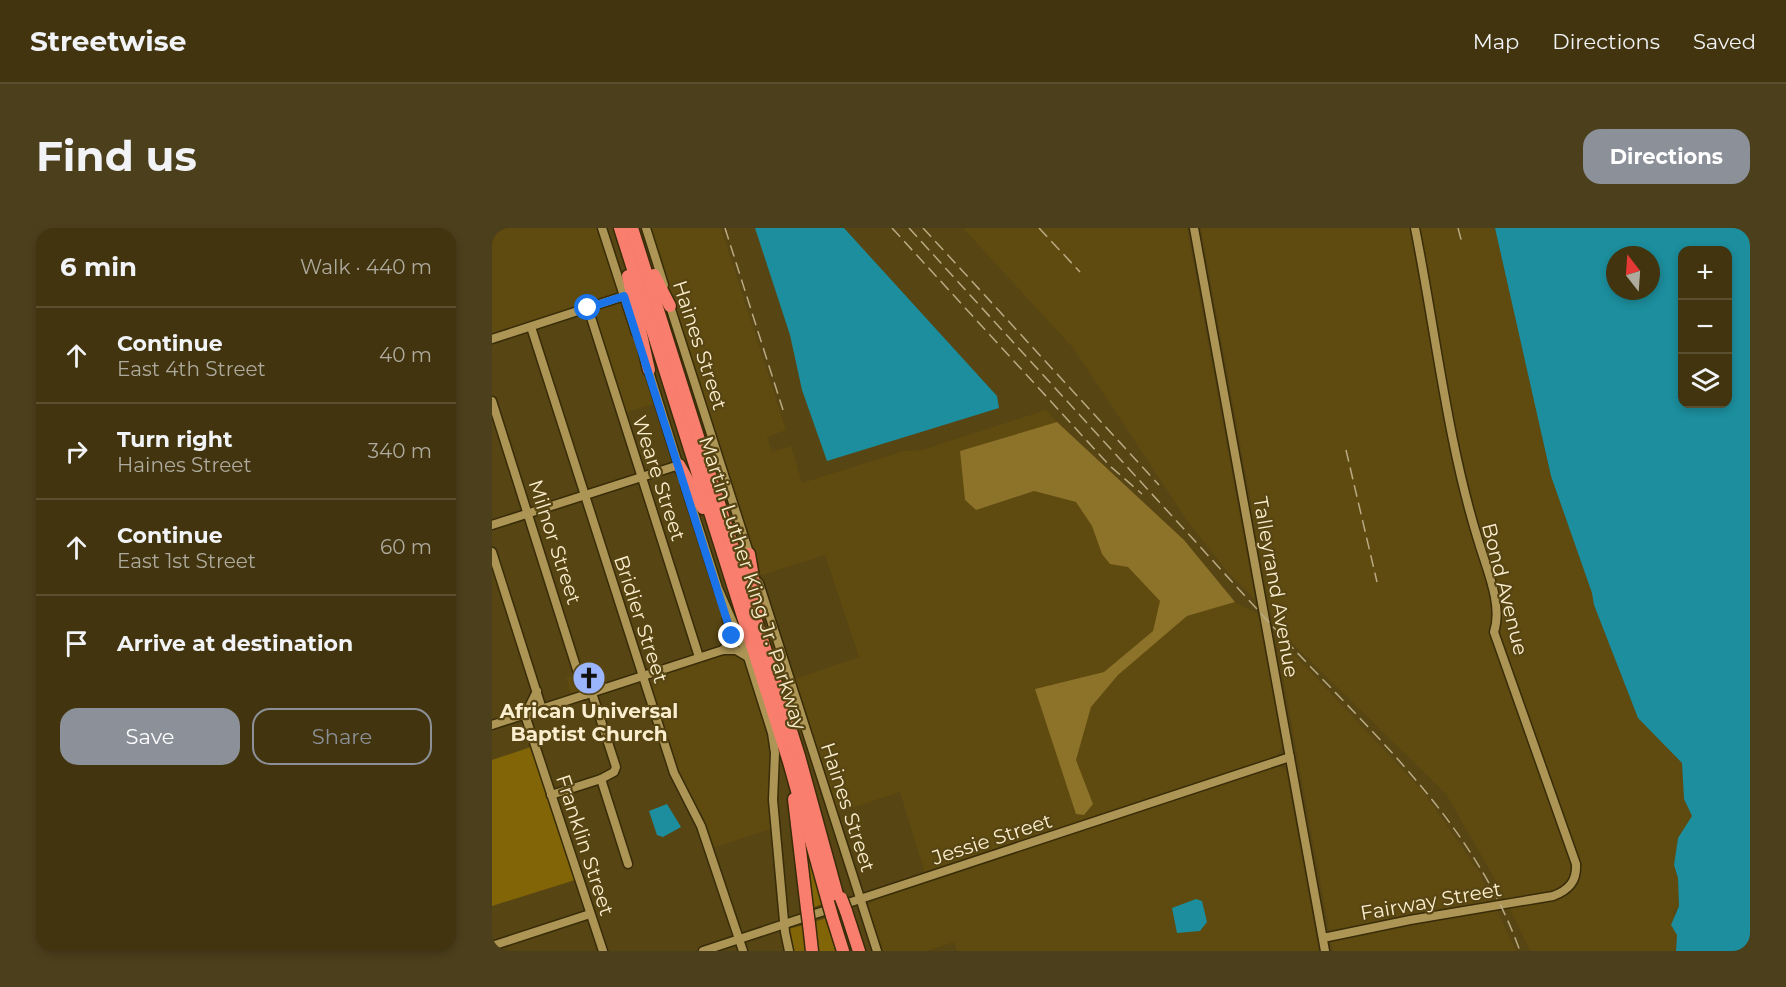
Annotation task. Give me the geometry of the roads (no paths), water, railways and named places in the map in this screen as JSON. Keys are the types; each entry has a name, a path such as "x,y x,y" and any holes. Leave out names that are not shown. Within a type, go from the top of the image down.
{"highway":[{"path":"619,228 649,370"},
{"name":"Martin Luther King Jr. Parkway","path":"619,228 789,762 854,951"},
{"path":"633,228 670,306"},
{"name":"Martin Luther King Jr. Parkway","path":"633,228 767,657 826,853 836,899"},
{"path":"679,465 725,558"},
{"path":"749,554 767,657"},
{"path":"789,762 812,951"},
{"path":"840,913 859,951"},
{"name":"Martin Luther King Jr. Parkway","path":"840,913 843,951"}],"street":[{"path":"602,228 732,636 731,643 723,650"},
{"name":"Haines Street","path":"646,228 877,951"},
{"name":"Talleyrand Avenue","path":"1194,228 1325,951"},
{"name":"Bond Avenue","path":"1415,228 1462,490 1490,579 1498,620 1494,632 1575,864 1575,876 1568,889 1545,897"},
{"path":"492,339 624,296"},
{"name":"Weare Street","path":"588,308 699,657"},
{"name":"Bridier Street","path":"531,327 674,772 701,826 743,951"},
{"name":"Milnor Street","path":"492,401 588,694 616,767 613,774 601,779"},
{"path":"492,525 679,465"},
{"path":"492,552 542,709"},
{"path":"718,588 748,657 774,741 773,800 784,925 789,951"},
{"path":"492,725 723,650 736,650 748,657"},
{"path":"525,714 537,691"},
{"name":"Franklin Street","path":"525,714 603,951"},
{"name":"Jessie Street","path":"703,951 1290,757"},
{"path":"551,795 601,779 628,864"},
{"name":"Fairway Street","path":"1323,938 1410,920 1545,897"},
{"path":"492,946 590,914"}],"water":[{"path":"755,228 844,228 997,396 999,408 827,461 802,390 790,335"},
{"path":"1495,228 1750,228 1750,951 1676,951 1677,935 1671,925 1679,906 1678,878 1674,865 1678,838 1692,816 1684,799 1682,763 1638,718 1594,605 1592,593 1551,476"},
{"path":"667,804 681,827 663,837 657,835 649,811"},
{"path":"1196,899 1202,901 1207,922 1200,931 1177,933 1172,908"}],"railway":[{"path":"725,228 783,410"},
{"path":"892,228 1110,466 1142,494"},
{"path":"909,228 1415,779 1475,860 1500,904 1520,951"},
{"path":"923,228 1159,485"},
{"path":"1039,228 1080,272"},
{"path":"1458,228 1462,243"},
{"path":"1346,450 1377,582"}],"place":[{"name":"African Universal Baptist Church","path":"589,678"}]}
